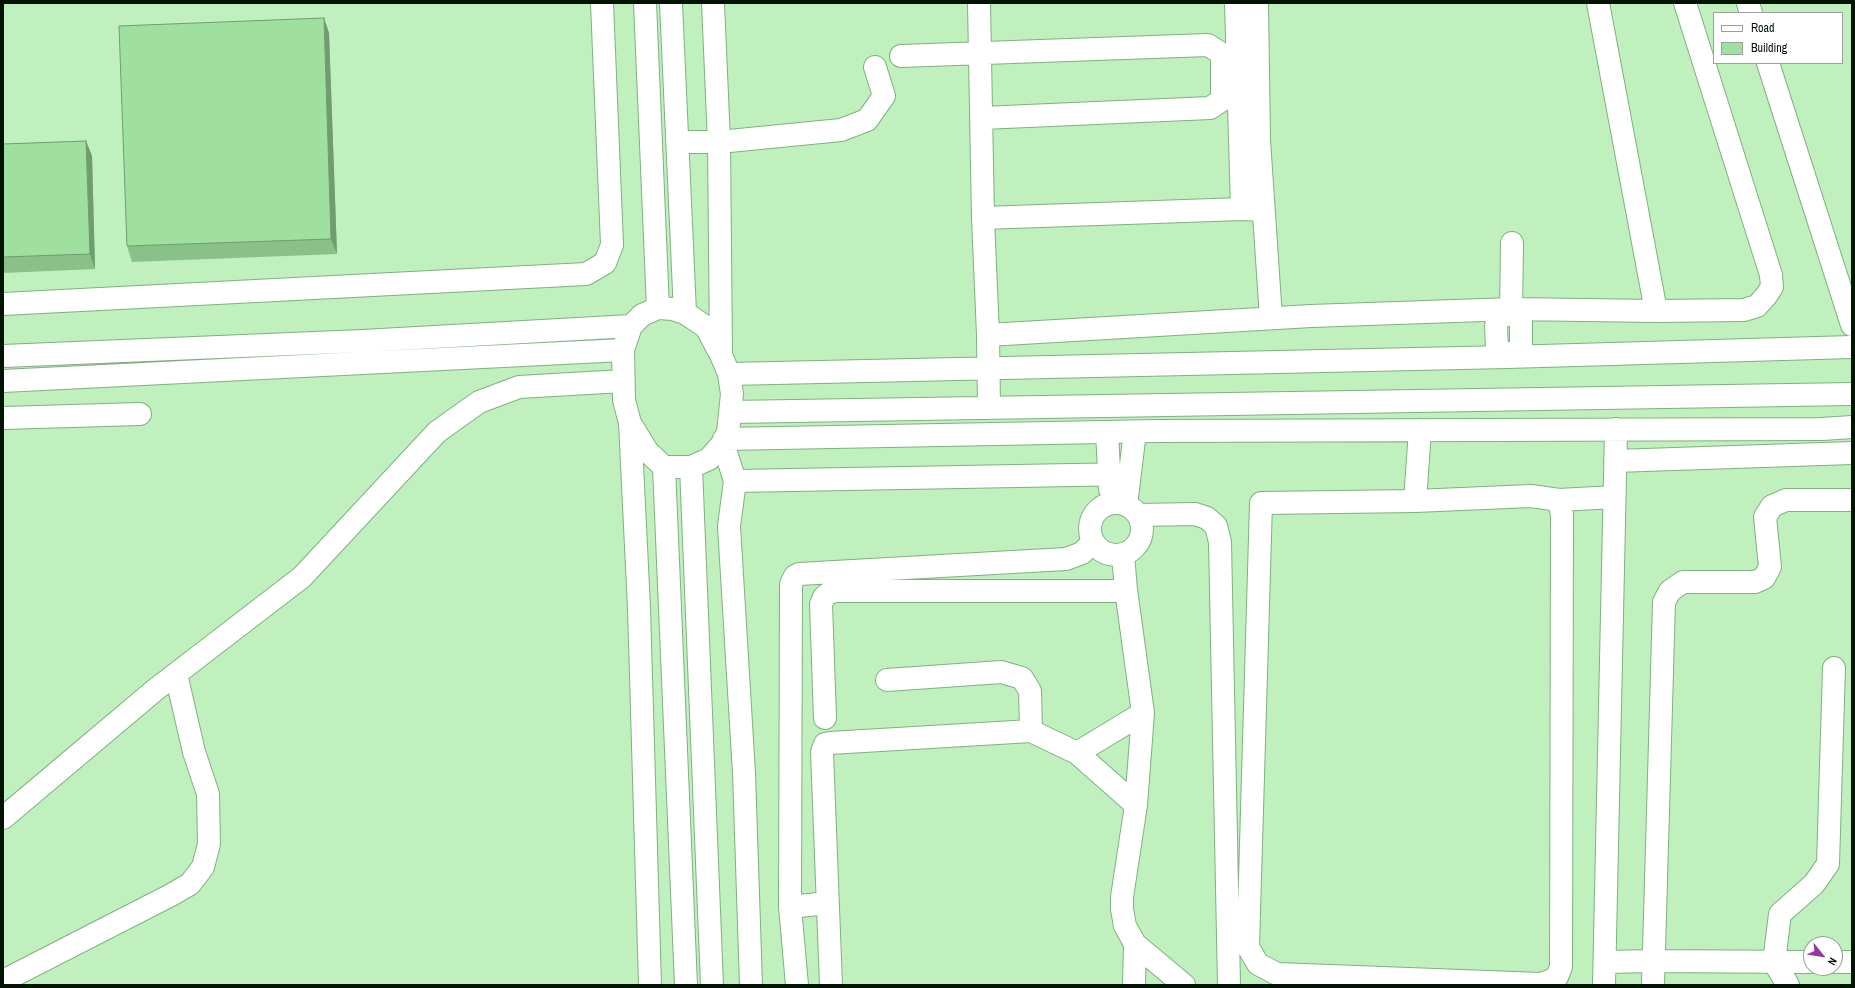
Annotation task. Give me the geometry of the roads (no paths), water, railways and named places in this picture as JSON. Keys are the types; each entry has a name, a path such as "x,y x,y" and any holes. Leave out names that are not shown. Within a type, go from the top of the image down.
{"street":[{"path":"3,304 586,274 605,263 612,245 602,3"},
{"path":"645,3 658,308"},
{"path":"671,3 685,313"},
{"path":"630,423 648,452 664,467 691,467 709,458 723,441 728,432 732,394 725,365 719,142 712,3"},
{"path":"979,3 983,218 988,335 989,408"},
{"path":"1236,3 1252,209 1271,318"},
{"path":"1252,209 1259,140 1257,3"},
{"path":"1598,3 1656,311"},
{"path":"988,335 1271,318 1511,311 1744,310 1757,306 1772,287 1771,275 1685,3"},
{"path":"901,56 1208,45 1222,54 1222,100 1210,108 982,118"},
{"path":"1768,64 1851,321"},
{"path":"678,142 719,142 841,130 867,120 884,96 875,67"},
{"path":"983,218 1252,209"},
{"path":"1507,356 1517,351 1521,344 1522,322 1511,311 1512,243"},
{"path":"650,985 639,608 630,423 624,400 623,350 631,326 642,315 658,308 673,309 685,313 706,327 725,365"},
{"path":"3,356 355,342 631,326"},
{"path":"725,365 988,370 1852,347"},
{"path":"3,381 623,350"},
{"path":"4,814 176,674 302,577 437,432 479,402 519,387 623,380"},
{"path":"731,412 1852,394"},
{"path":"1447,430 1450,400"},
{"path":"3,418 140,414"},
{"path":"723,441 1107,432 1814,429 1852,427"},
{"path":"1415,501 1420,430"},
{"path":"1604,985 1616,430"},
{"path":"1107,432 1120,474 1125,508 1142,526 1140,538 1131,551 1123,555 1114,555 1106,554 1099,549 1093,542 1090,534 1092,519 1103,507 1125,508 1196,514 1208,518 1216,526 1220,542 1229,985"},
{"path":"1120,474 1135,432"},
{"path":"723,441 735,481 729,526 744,773 751,985"},
{"path":"1615,461 1852,453"},
{"path":"664,467 686,985"},
{"path":"691,467 712,985"},
{"path":"735,481 1120,474"},
{"path":"1559,500 1562,515 1561,967 1557,977 1540,984 1277,974 1258,964 1248,947 1261,503 1415,501 1531,496 1559,500 1614,497"},
{"path":"1653,985 1664,602 1670,591 1683,582 1755,582 1764,578 1770,567 1765,517 1772,506 1786,500 1852,500"},
{"path":"797,985 790,907 791,584 795,576 799,574 1066,559 1082,553 1093,542"},
{"path":"1123,555 1126,590 1143,713 1136,805 1122,897 1122,910 1125,926 1135,944 1184,985"},
{"path":"825,718 821,604 829,593 835,591 1126,590"},
{"path":"1788,985 1774,962 1780,914 1814,884 1828,864 1834,668"},
{"path":"887,680 1001,672 1014,675 1022,678 1030,691 1031,731"},
{"path":"3,981 171,896 190,884 203,867 209,844 208,794 194,752 176,674"},
{"path":"1077,753 1143,713"},
{"path":"831,985 822,752 825,744 1031,731 1077,753 1136,805"},
{"path":"790,907 827,903"},
{"path":"1134,985 1135,944"},
{"path":"1605,962 1803,962"}]}
